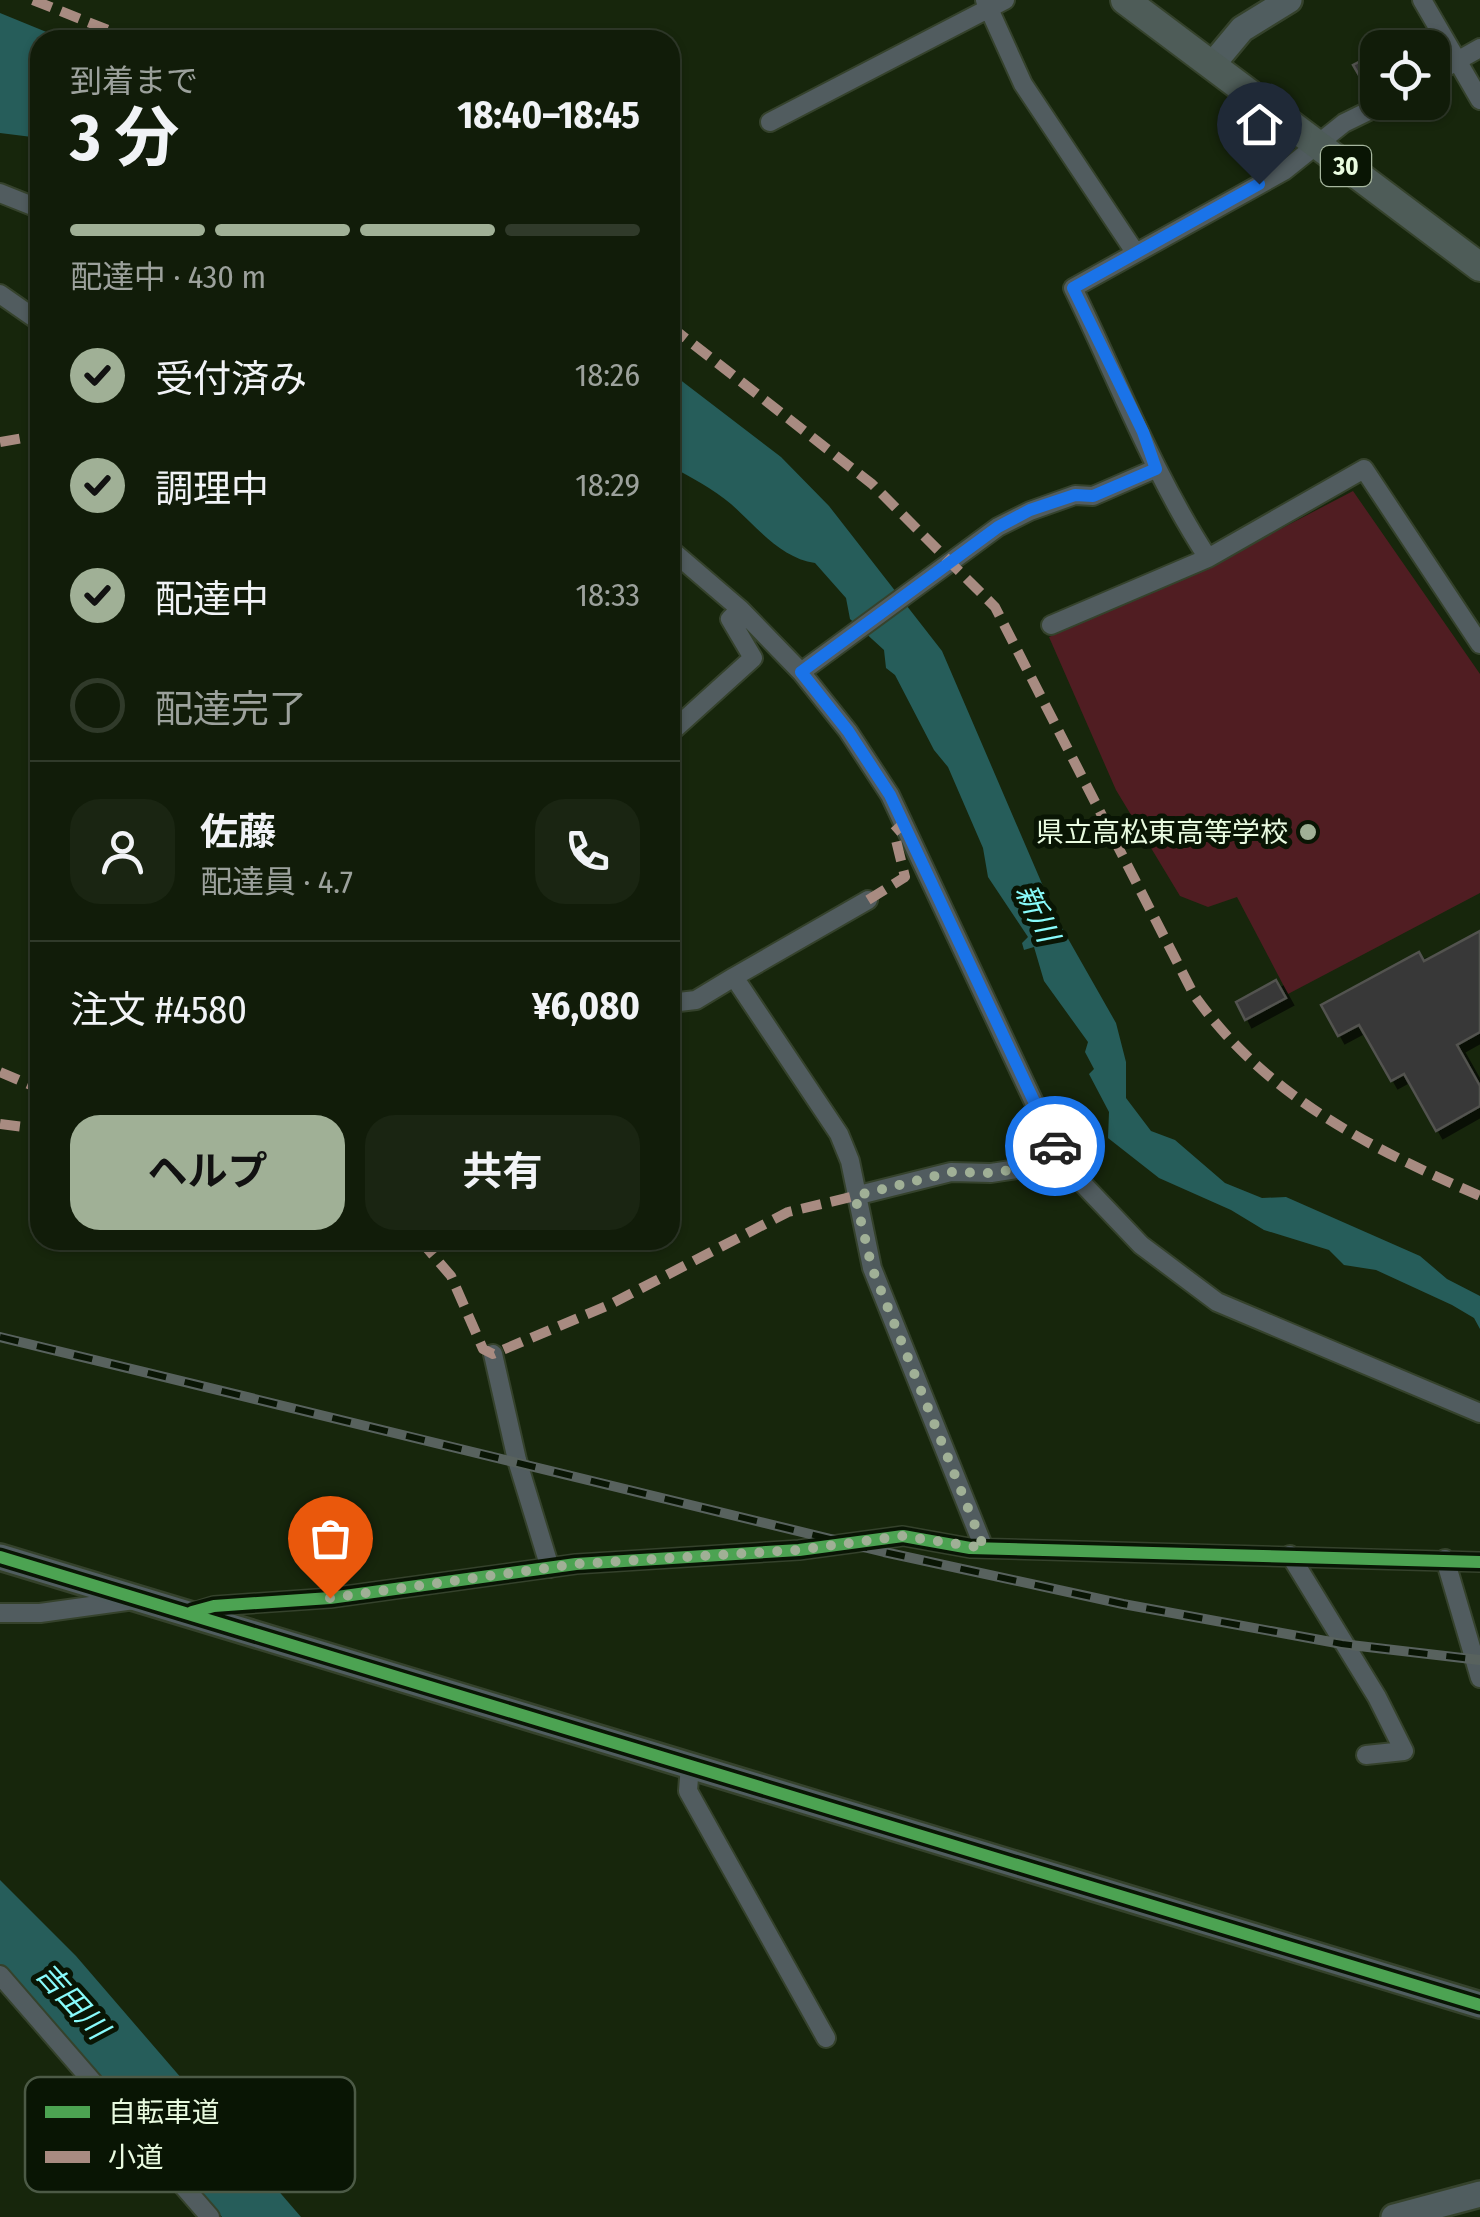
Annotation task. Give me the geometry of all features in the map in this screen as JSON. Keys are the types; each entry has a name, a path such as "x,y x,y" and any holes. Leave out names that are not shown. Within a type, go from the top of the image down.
{"main road":[{"name":"30","path":"1126,0 1480,267"}],"street":[{"path":"1212,65 1242,29 1289,0"},
{"path":"1422,0 1480,100"},
{"path":"770,122 993,3 1023,84 1135,252"},
{"path":"1450,66 1480,48"},
{"path":"1208,558 1156,469 1143,432 1073,288 1284,170 1344,122 1360,115"},
{"path":"0,193 30,205"},
{"path":"0,294 30,315"},
{"path":"801,672 951,562 969,544 1030,510 1075,495 1093,496 1156,469"},
{"path":"1051,625 1208,558 1364,469 1480,644"},
{"path":"680,558 740,609 801,672 848,731 890,795 1062,1162 1141,1245 1217,1302 1480,1413"},
{"path":"680,724 753,658 730,619 740,609"},
{"path":"680,1002 696,1000 868,900"},
{"path":"734,977 839,1134 850,1161 872,1268 984,1548"},
{"path":"855,1196 951,1172 991,1173 1062,1162"},
{"path":"493,1354 517,1460 550,1568"},
{"path":"188,1614 214,1606 330,1598 550,1568 798,1550 902,1536 984,1548 1445,1558 1480,1562"},
{"path":"1290,1555 1376,1696 1404,1752 1366,1755"},
{"path":"0,1557 1480,2005"},
{"path":"1445,1558 1480,1678"},
{"path":"0,1613 40,1613 139,1600"},
{"path":"690,1766 688,1791 826,2038"},
{"path":"0,1976 88,2077"},
{"path":"188,2192 210,2217"},
{"path":"1394,2217 1425,2213 1480,2194"}],"shaded area":[{"name":"県立高松東高等学校","path":"1353,491 1480,674 1480,893 1288,994 1237,897 1208,907 1180,896 1116,790 1049,637 1200,571"}],"water":[{"path":"0,13 42,30 30,30 30,137 0,133"},
{"name":"新川","path":"680,380 781,457 829,506 942,651 1058,921 1116,1023 1126,1062 1126,1098 1151,1131 1175,1140 1225,1183 1262,1198 1286,1197 1420,1256 1447,1279 1480,1296 1480,1329 1474,1318 1452,1305 1376,1270 1344,1265 1329,1250 1264,1230 1231,1210 1159,1178 1108,1138 1109,1112 1089,1074 1094,1069 1085,1052 1088,1042 1044,981 1034,947 1024,950 1022,943 1028,937 988,877 983,848 948,767 934,750 895,675 886,668 884,650 850,619 846,598 815,563 780,548 702,484 680,472"},
{"name":"吉田川","path":"0,1880 76,1956 180,2077 99,2077 0,1964"},
{"path":"200,2192 279,2192 301,2217 222,2217"}],"building":[{"path":"1480,931 1480,1032 1457,1045 1480,1086 1480,1106 1436,1131 1404,1074 1391,1081 1359,1025 1338,1036 1321,1005 1419,952 1424,961"},
{"path":"1276,980 1286,998 1245,1020 1236,1002"}],"railway":[{"path":"0,1337 884,1552 1123,1604 1342,1644 1480,1660"}],"marked path":[{"path":"33,0 108,30"},
{"path":"680,334 872,484 995,607 1194,995 1222,1031 1253,1062 1322,1115 1398,1158 1480,1196"},
{"path":"0,442 30,437"},
{"path":"868,900 905,877 894,832 903,824"},
{"path":"0,1072 30,1085"},
{"path":"0,1124 30,1128"},
{"path":"429,1250 451,1276 483,1349 493,1354 609,1305 788,1212 855,1196"}],"cycle path":[{"path":"192,1612 214,1606 330,1598 576,1564 799,1550 903,1536 970,1548 1480,1562"},
{"path":"0,1557 1480,2005"}],"way so far":[{"path":"330,1598 576,1564 798,1550 902,1536 984,1548 872,1268 855,1196 951,1172 991,1173 1062,1162 1055,1146"}],"place":[{"name":"県立高松東高等学校","path":"1308,832"}],"route":[{"path":"1055,1146 890,795 848,731 801,672 951,562 969,544 998,527 1030,510 1075,495 1093,496 1156,469 1143,432 1073,288 1259,184"}]}
